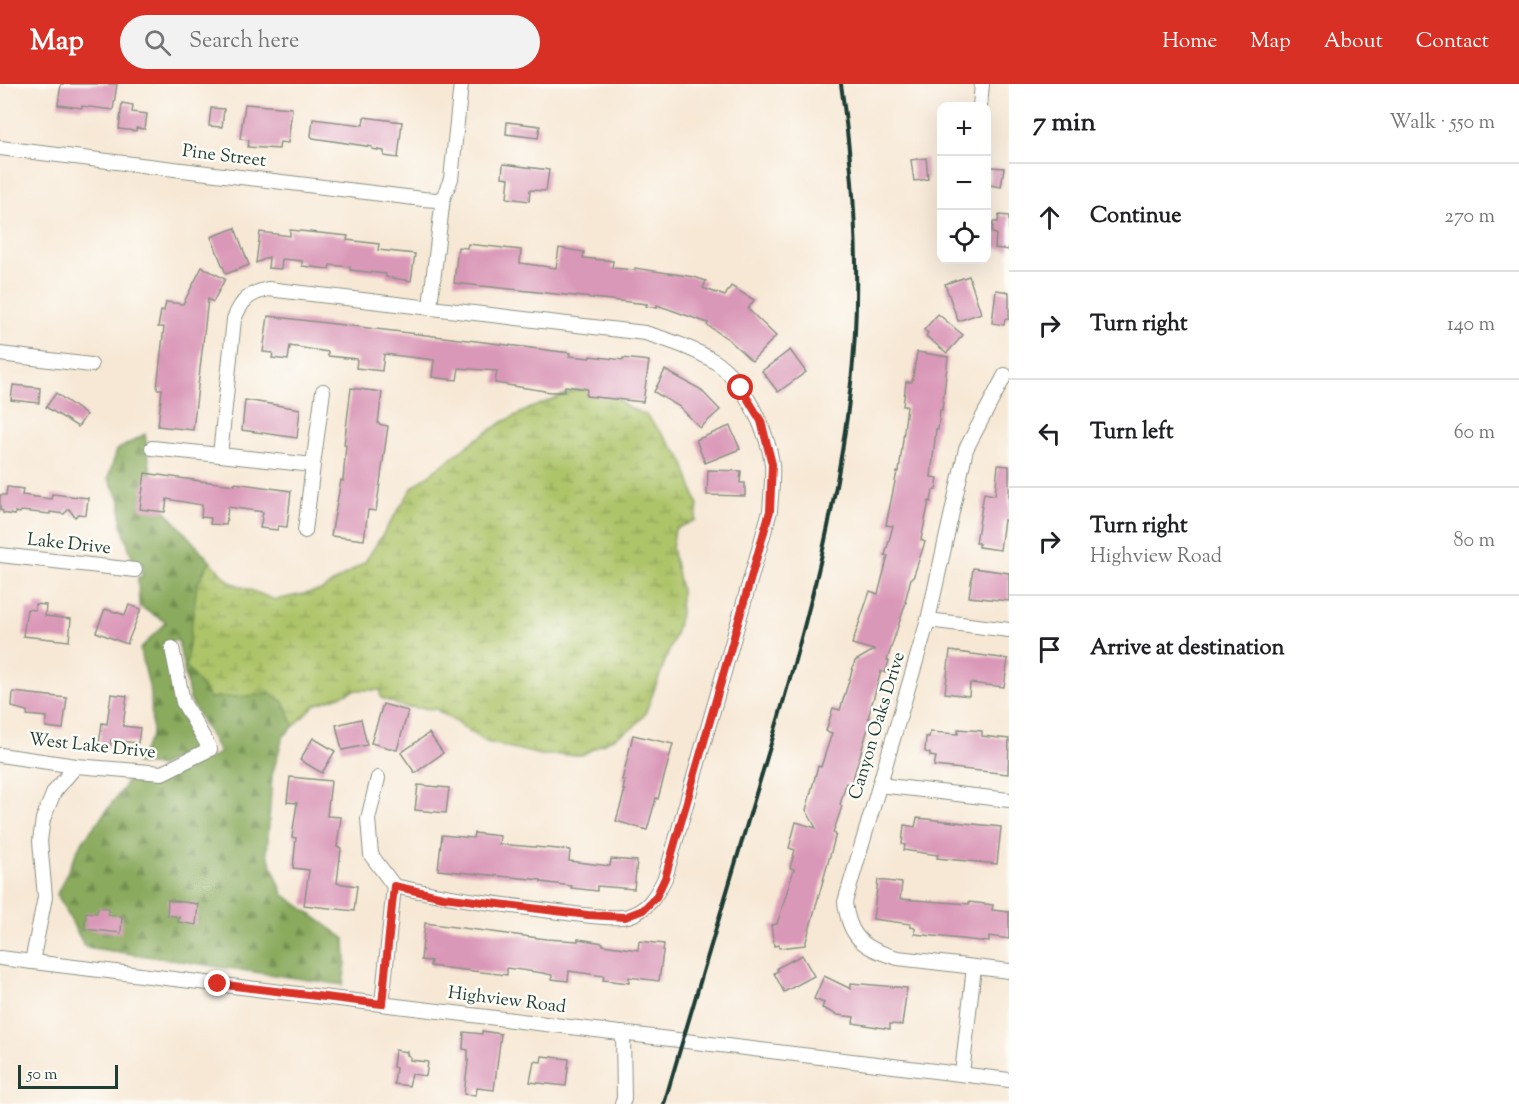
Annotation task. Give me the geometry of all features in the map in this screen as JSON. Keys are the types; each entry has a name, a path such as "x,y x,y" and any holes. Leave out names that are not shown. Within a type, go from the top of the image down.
{"street":[{"path":"430,306 443,198 451,179 461,84"},
{"path":"980,102 982,84"},
{"name":"Pine Street","path":"0,148 423,199 443,198"},
{"path":"220,455 234,319 240,305 252,293 268,289 430,306 645,333 676,342 716,362 741,388 761,421 772,464 770,511 665,878 656,897 643,910 625,917 588,915 443,897 394,886 371,855 368,819 378,778"},
{"path":"0,354 92,365"},
{"name":"Canyon Oaks Drive","path":"1005,375 966,449 928,620 845,902 851,929 858,939 880,953 898,958 1009,971"},
{"path":"305,531 323,391"},
{"path":"152,448 313,465"},
{"name":"Lake Drive","path":"0,555 135,570"},
{"path":"928,620 1009,630"},
{"name":"West Lake Drive","path":"0,755 76,766 162,773 210,749 183,702 172,648"},
{"path":"32,962 45,897 40,841 42,819 54,792 76,766"},
{"path":"879,785 1009,800"},
{"path":"382,1004 394,886"},
{"name":"Highview Road","path":"0,958 1009,1080"},
{"path":"962,1074 974,967"},
{"path":"622,1104 624,1099 623,1033"}],"green space":[{"path":"603,388 616,396 625,406 646,415 682,458 698,505 696,520 675,529 672,548 681,590 680,615 675,635 645,714 634,727 582,755 541,755 486,742 436,709 404,707 381,698 380,690 356,690 315,705 294,726 285,704 270,692 210,698 186,666 197,585 210,561 230,582 275,600 322,590 365,562 413,487 475,440 531,408 576,390"},
{"path":"145,434 153,486 163,508 210,561 197,585 210,698 270,692 285,704 294,726 283,737 272,775 267,853 283,894 345,939 346,963 343,985 85,947 57,894 80,845 122,790 129,777 166,779 220,753 190,700 178,640 163,643 175,703 200,746 160,766 136,764 152,735 151,694 140,649 166,622 139,606 138,577 142,577 143,564 134,563 121,524 121,502 108,478 117,450"}],"building":[{"path":"61,84 117,84 113,110 58,105"},
{"path":"122,103 133,105 132,112 147,114 145,129 136,128 136,131 119,129"},
{"path":"245,104 292,108 288,143 280,142 279,149 248,147 249,140 240,139"},
{"path":"211,108 224,109 222,127 209,126"},
{"path":"364,117 402,122 398,158 384,156 384,151 372,149 372,147 311,136 313,119 363,125"},
{"path":"507,122 540,126 538,138 506,134"},
{"path":"926,158 928,179 914,181 911,160"},
{"path":"503,164 549,170 546,191 530,190 529,201 507,198 509,178 502,177"},
{"path":"991,167 1004,168 1001,187 991,185"},
{"path":"999,215 1009,216 1009,250 995,248 996,234 992,233 993,222 998,222"},
{"path":"235,228 249,265 226,274 211,237"},
{"path":"290,230 348,236 347,240 379,244 378,250 415,254 411,281 386,277 386,274 350,270 350,267 330,265 329,269 302,266 302,261 282,259 281,269 268,268 269,257 256,263 260,232 290,236"},
{"path":"468,244 521,250 520,263 556,268 559,248 584,252 583,258 613,261 612,268 635,270 635,268 694,277 706,281 703,288 725,296 731,286 754,300 748,309 776,336 752,361 728,339 707,325 708,323 657,305 657,308 646,306 647,304 454,283 458,247 467,248"},
{"path":"202,267 225,279 213,302 208,299 193,430 158,426 162,389 157,389 164,327 158,327 161,311 164,311 166,302 183,304"},
{"path":"969,276 981,313 958,321 945,284"},
{"path":"996,290 1009,292 1009,319 1005,319 1004,325 992,323"},
{"path":"938,314 963,335 947,353 926,336 928,333 924,330"},
{"path":"268,316 570,353 569,356 649,361 643,402 586,396 587,389 565,386 564,392 551,392 495,383 497,371 459,368 457,380 432,377 434,360 384,354 382,371 356,368 357,359 328,356 328,352 290,346 288,360 272,358 273,353 263,352"},
{"path":"790,350 806,372 778,392 762,371"},
{"path":"917,352 948,357 931,477 938,478 936,490 933,490 931,502 929,501 921,540 925,542 913,578 911,578 885,673 881,671 868,718 871,719 851,785 846,783 840,805 842,806 833,833 836,834 805,945 779,948 779,945 774,946 771,925 777,924 794,869 790,868 795,850 789,848 796,822 816,828 806,810 818,766 821,767 832,733 826,731 833,708 840,710 855,661 874,650 852,644 870,591 878,594 888,556 885,555 893,526 886,525 897,472 899,472 907,406 903,406 906,382 912,382"},
{"path":"665,370 700,389 720,410 700,428 680,407 654,392"},
{"path":"13,385 40,388 39,403 11,400"},
{"path":"351,388 382,392 378,424 388,426 376,511 368,510 364,540 331,536 341,480 343,481 346,445 344,445"},
{"path":"56,393 86,415 78,427 46,407"},
{"path":"245,400 300,409 297,438 242,430"},
{"path":"730,426 740,449 705,463 696,440"},
{"path":"998,465 1009,466 1009,521 1004,520 1000,550 979,547 979,543 976,543 984,493 995,495"},
{"path":"708,470 741,471 740,483 745,483 745,496 707,495"},
{"path":"145,473 291,491 287,527 278,526 277,530 260,528 263,512 228,507 226,525 210,524 211,518 201,517 202,505 167,499 165,512 140,509"},
{"path":"7,487 23,489 22,495 51,499 52,494 88,498 86,515 78,514 75,517 69,509 64,514 21,511 20,513 15,512 15,515 3,513 0,510 0,495 6,495"},
{"path":"973,568 1009,573 1009,601 969,597"},
{"path":"35,604 46,605 45,616 71,619 69,641 23,636 27,609 35,610"},
{"path":"129,605 141,609 127,644 96,632 105,609 125,615"},
{"path":"950,651 1008,659 1004,687 970,683 969,696 945,693"},
{"path":"13,692 67,698 63,729 46,727 47,717 27,715 27,711 12,707"},
{"path":"111,694 127,696 123,726 140,728 138,743 111,740 110,746 99,745 102,723 107,724"},
{"path":"383,704 408,711 397,750 371,743"},
{"path":"361,719 367,745 342,750 336,725"},
{"path":"958,729 982,731 982,736 1009,739 1008,774 934,766 936,757 925,752 926,737 929,737 930,732 958,734"},
{"path":"429,733 443,753 415,773 401,753"},
{"path":"633,735 673,744 647,830 616,821 625,790 623,790 625,780 622,780"},
{"path":"313,738 335,751 322,773 300,760"},
{"path":"290,777 331,781 327,816 341,817 337,847 341,848 337,883 357,886 354,911 304,905 309,870 293,868 296,838 292,837 297,803 287,802"},
{"path":"418,785 449,788 446,813 415,810"},
{"path":"917,818 1001,827 997,864 937,858 938,855 904,850 905,845 902,844 904,825 915,827"},
{"path":"474,833 500,836 499,844 570,850 569,861 610,866 611,859 637,861 634,889 597,886 597,891 571,888 572,886 541,882 541,880 438,870 442,835 473,838"},
{"path":"878,880 902,883 900,899 969,904 969,902 993,905 992,910 1009,912 1009,939 989,936 989,942 915,934 915,928 910,927 911,924 873,919"},
{"path":"168,900 198,904 196,925 178,922 179,917 167,915"},
{"path":"98,907 109,908 108,915 122,916 121,933 84,929 86,912 97,913"},
{"path":"425,923 546,939 578,941 578,939 638,950 639,941 664,944 659,981 629,977 629,983 603,980 604,976 569,971 568,981 552,979 552,975 543,973 507,968 507,975 430,966 431,961 421,960"},
{"path":"802,955 814,976 784,992 774,973 778,971 777,968"},
{"path":"824,976 851,989 851,983 907,988 902,1025 890,1024 890,1029 853,1023 854,1017 838,1015 822,1008 824,1003 814,999"},
{"path":"482,1031 501,1034 494,1090 477,1088 476,1095 464,1094 468,1050 463,1049 464,1032 482,1034"},
{"path":"395,1050 407,1052 410,1060 428,1062 426,1076 412,1074 409,1086 394,1084"},
{"path":"542,1056 569,1059 566,1086 530,1082 534,1061 541,1062"}],"railway":[{"path":"664,1104 801,637 826,536 845,434 854,346 856,271 850,158 841,84"}],"route":[{"path":"218,984 382,1004 394,886 443,897 588,915 625,917 643,910 656,897 665,878 770,511 772,464 761,421 741,388"}]}
